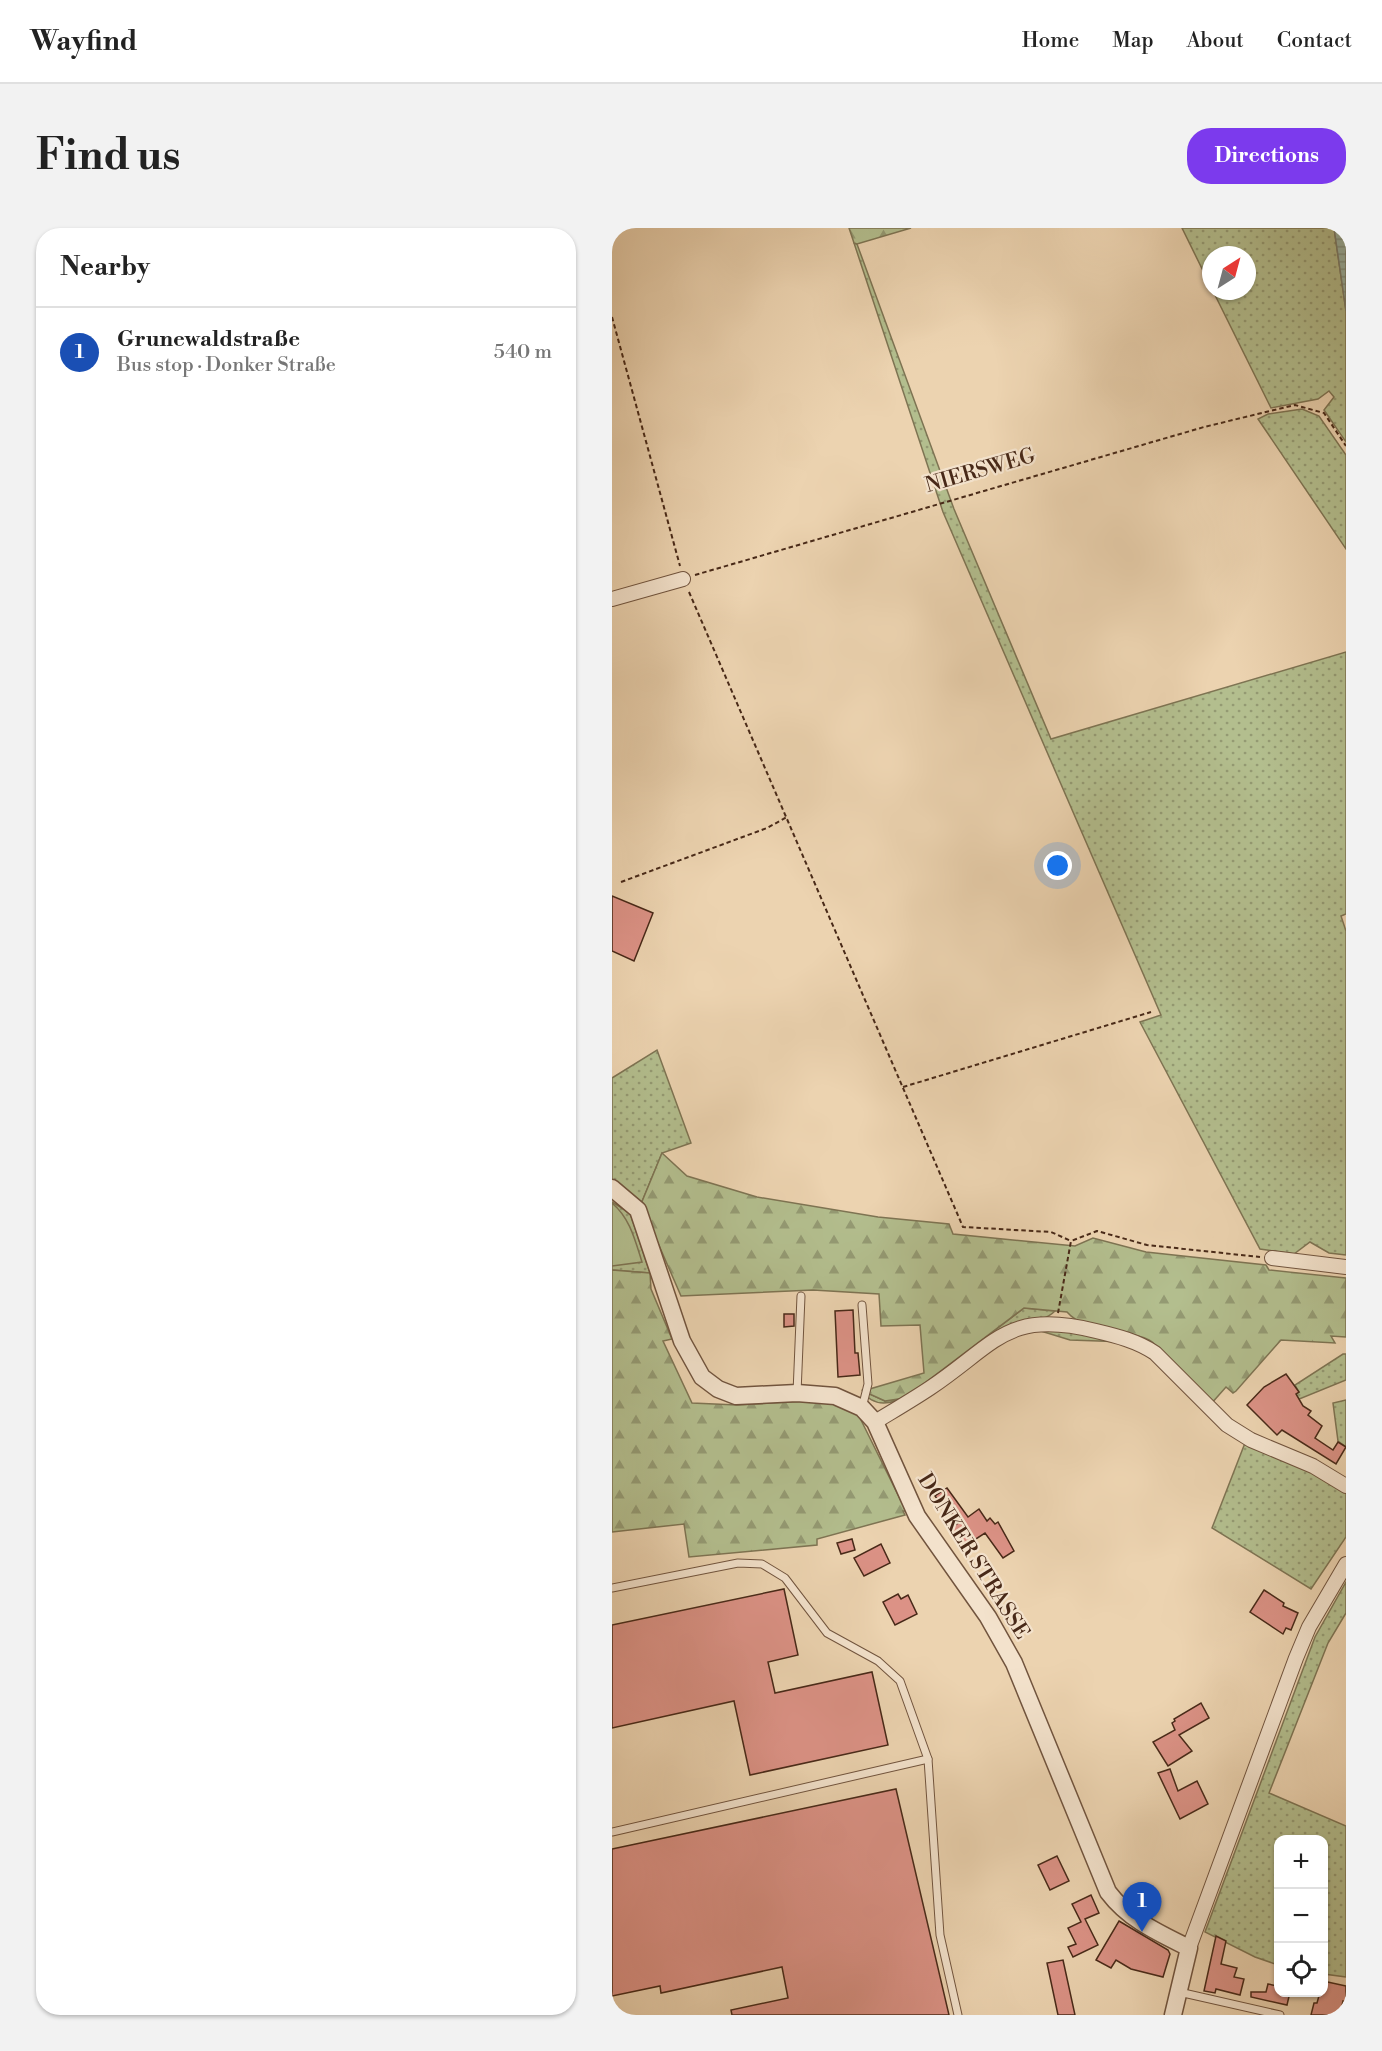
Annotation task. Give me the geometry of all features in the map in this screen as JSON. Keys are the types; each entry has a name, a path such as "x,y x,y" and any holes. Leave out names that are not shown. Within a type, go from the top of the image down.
{"street":[{"path":"612,599 683,579"},
{"name":"DONKER STRASSE","path":"612,1188 638,1210 682,1341 702,1377 718,1389 736,1396 797,1393 835,1396 862,1408 875,1422 917,1516 988,1617 1014,1663 1108,1892 1121,1909 1146,1926 1189,1948"},
{"path":"1272,1258 1346,1267"},
{"path":"875,1422 930,1388 991,1341 1010,1331 1035,1323 1056,1322 1143,1344 1155,1353 1227,1425 1251,1440 1313,1467 1346,1486"},
{"path":"1173,2015 1189,1948 1296,1658 1310,1627 1346,1564"}],"lane":[{"path":"797,1393 801,1296"},
{"path":"862,1305 868,1384 862,1408"},
{"path":"612,1588 738,1563 762,1564 786,1578 827,1633 878,1661 900,1681 928,1759 940,1935 958,2015"},
{"path":"612,1832 928,1759"},
{"path":"1179,1992 1281,2015"}],"path":[{"path":"612,316 683,579 963,1227 1051,1232 1071,1241 1097,1231 1147,1245 1272,1258"},
{"name":"NIERSWEG","path":"683,579 1204,427 1295,405 1324,413 1346,446"},
{"path":"621,882 767,828 787,817"},
{"path":"903,1087 1151,1012"},
{"path":"1056,1322 1071,1241"}],"green space":[{"path":"849,228 911,228 857,244 854,243"},
{"path":"1182,228 1334,228 1346,311 1346,442 1324,410 1334,397 1329,391 1318,399 1271,408 1217,300 1256,300 1256,246 1202,246 1202,269"},
{"path":"854,243 857,244 954,509 1051,739 1346,652 1346,914 1341,916 1346,931 1346,1255 1329,1253 1310,1242 1294,1254 1260,1249 1140,1022 1161,1015 943,512"},
{"path":"1302,409 1319,416 1346,455 1346,549 1258,419 1268,414"},
{"path":"657,1050 691,1143 662,1153 641,1204 612,1183 612,1078"},
{"path":"662,1153 687,1176 757,1197 878,1217 949,1224 953,1234 1075,1246 1093,1238 1146,1252 1266,1265 1269,1270 1346,1278 1346,1337 1331,1336 1335,1343 1281,1340 1236,1391 1233,1393 1226,1387 1210,1405 1149,1340 1129,1333 1084,1324 1067,1312 1024,1308 905,1398 885,1401 863,1391 924,1373 920,1325 881,1326 879,1294 813,1290 681,1296 641,1204"},
{"path":"612,1202 630,1213 650,1273 612,1270"},
{"path":"612,1203 628,1222 642,1262 612,1266"},
{"path":"612,1270 650,1273 651,1289 672,1339 663,1341 692,1403 737,1405 826,1400 857,1412 906,1511 903,1511 905,1515 817,1539 817,1545 689,1557 684,1524 612,1532"},
{"path":"1024,1308 1055,1311 1037,1321 1004,1330 932,1383 907,1396"},
{"path":"1056,1325 1127,1342 1070,1340 1031,1328"},
{"path":"1346,1354 1346,1380 1292,1402 1288,1401 1299,1392 1295,1385"},
{"path":"863,1391 885,1401 901,1399 892,1402 875,1402"},
{"path":"1346,1400 1346,1447 1338,1441 1333,1403"},
{"path":"1245,1443 1308,1468 1346,1491 1346,1537 1311,1589 1212,1528"},
{"path":"1346,1582 1346,1613 1328,1643 1269,1793 1346,1826 1346,1977 1328,1975 1328,1835 1274,1835 1274,1964 1255,1957 1205,1932 1315,1637"}],"shaded area":[{"path":"1334,228 1346,228 1346,311"}],"building":[{"path":"612,896 653,913 634,961 612,951"},
{"path":"853,1310 855,1353 858,1353 860,1375 838,1377 835,1311"},
{"path":"784,1314 794,1314 794,1326 784,1327"},
{"path":"1286,1374 1299,1392 1296,1394 1303,1406 1311,1411 1308,1415 1322,1426 1315,1438 1333,1450 1338,1442 1346,1447 1336,1464 1282,1430 1277,1435 1247,1405 1264,1387"},
{"path":"947,1488 968,1517 979,1509 987,1521 990,1518 995,1524 998,1522 1014,1551 1003,1558 985,1533 965,1546 960,1538 956,1541 949,1530 958,1523 946,1504 942,1506 935,1496"},
{"path":"852,1539 855,1550 841,1554 837,1543"},
{"path":"881,1544 890,1563 864,1576 854,1558"},
{"path":"784,1589 798,1655 768,1662 775,1693 872,1672 888,1745 750,1775 734,1701 612,1728 612,1625"},
{"path":"1264,1590 1284,1603 1283,1606 1298,1613 1291,1630 1286,1628 1283,1634 1250,1612"},
{"path":"898,1594 901,1599 908,1595 917,1614 895,1625 883,1602"},
{"path":"1201,1703 1209,1718 1179,1735 1192,1751 1168,1766 1153,1742 1175,1730 1172,1723 1174,1719"},
{"path":"1170,1769 1178,1791 1197,1781 1208,1804 1180,1819 1158,1773"},
{"path":"896,1789 949,2015 732,2015 731,2010 788,1998 782,1967 661,1993 660,1986 612,1996 612,1849"},
{"path":"1057,1856 1069,1881 1050,1890 1038,1865"},
{"path":"1091,1895 1099,1913 1085,1919 1098,1945 1073,1957 1068,1947 1076,1944 1068,1928 1081,1922 1072,1904"},
{"path":"1119,1921 1168,1950 1170,1954 1163,1977 1131,1969 1116,1960 1111,1968 1096,1960"},
{"path":"1216,1936 1226,1941 1221,1964 1237,1968 1234,1977 1244,1979 1240,1995 1216,1989 1215,1993 1204,1991"},
{"path":"1063,1960 1075,2015 1058,2015 1047,1963"},
{"path":"1328,1982 1346,1986 1346,2002 1343,2001 1340,2015 1311,2015 1314,2003 1317,2003 1319,1997 1328,1997"},
{"path":"1268,1984 1274,1985 1274,1997 1289,1997 1287,2005 1251,1997 1251,1992 1266,1992"}],"place":[{"name":"Grunewaldstraße","path":"1142,1932"}]}
